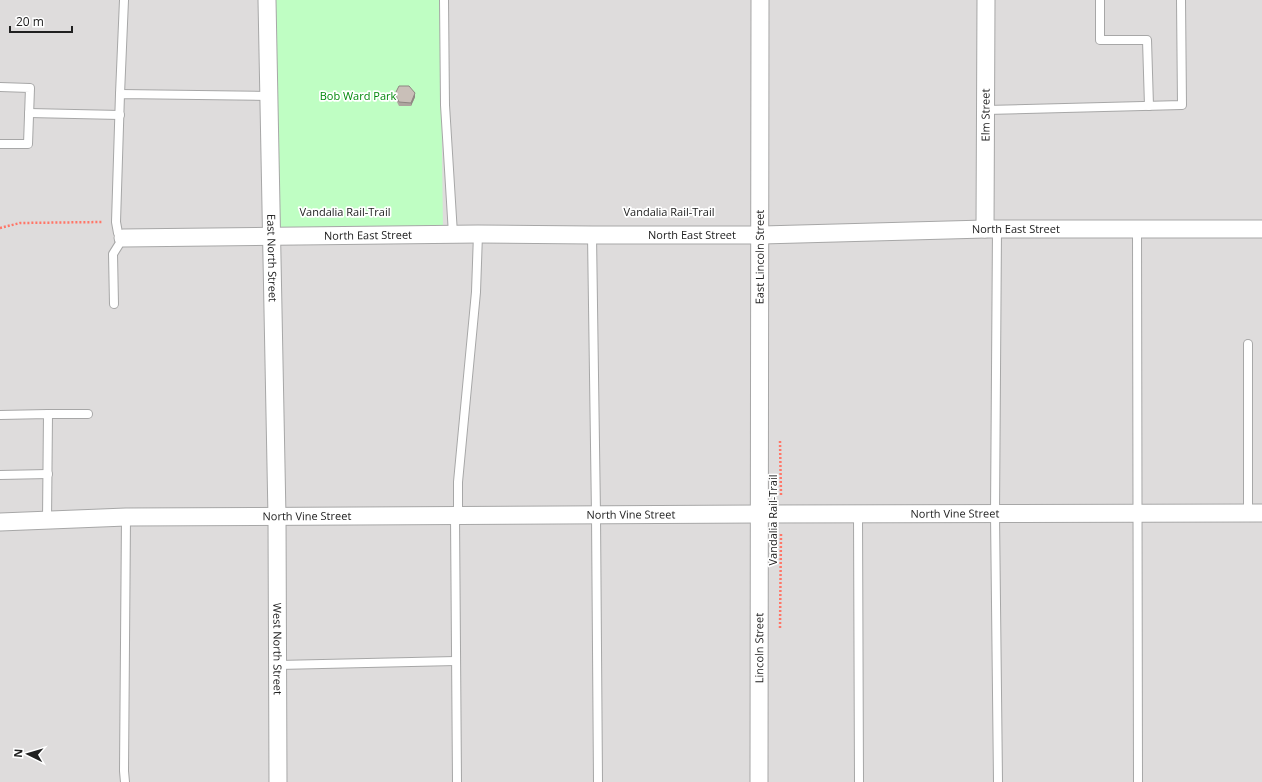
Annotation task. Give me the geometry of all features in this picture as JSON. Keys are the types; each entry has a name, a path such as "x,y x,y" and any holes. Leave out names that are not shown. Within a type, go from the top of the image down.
{"street":[{"name":"East North Street","path":"267,0 277,517"},
{"name":"East Lincoln Street","path":"759,514 760,0"},
{"name":"Elm Street","path":"986,0 986,110 991,229"},
{"name":"North East Street","path":"123,238 453,234 760,235 991,229 1262,229"},
{"name":"North Vine Street","path":"0,522 126,517 1255,513"},
{"name":"Lincoln Street","path":"759,514 759,782"},
{"name":"West North Street","path":"277,517 278,782"}],"lane":[{"path":"114,304 113,254 123,238 118,233 116,222 124,0"},
{"path":"444,0 445,105 453,234"},
{"path":"1100,0 1100,40 1147,40 1149,106"},
{"path":"986,110 1182,105 1181,0"},
{"path":"0,87 30,88 28,144 0,144"},
{"path":"120,94 269,96"},
{"path":"29,113 120,115"},
{"path":"991,229 998,782"},
{"path":"1137,229 1138,782"},
{"path":"457,782 456,661 458,482 476,292 478,234"},
{"path":"592,235 598,782"},
{"path":"1248,344 1255,513"},
{"path":"47,520 48,414"},
{"path":"0,415 88,414"},
{"path":"0,475 48,474"},
{"path":"858,514 859,782"},
{"path":"125,782 126,517"},
{"path":"278,665 456,661"}],"path":[{"path":"0,228 20,223 116,222"},
{"name":"Vandalia Rail-Trail","path":"780,434 780,632"}],"shaded area":[{"path":"0,0 1262,0 1262,782 0,782"}],"green space":[{"name":"Bob Ward Park","path":"273,0 440,0 443,230 279,228"}],"building":[{"path":"399,86 409,86 415,93 411,103 399,102 395,94"}]}
